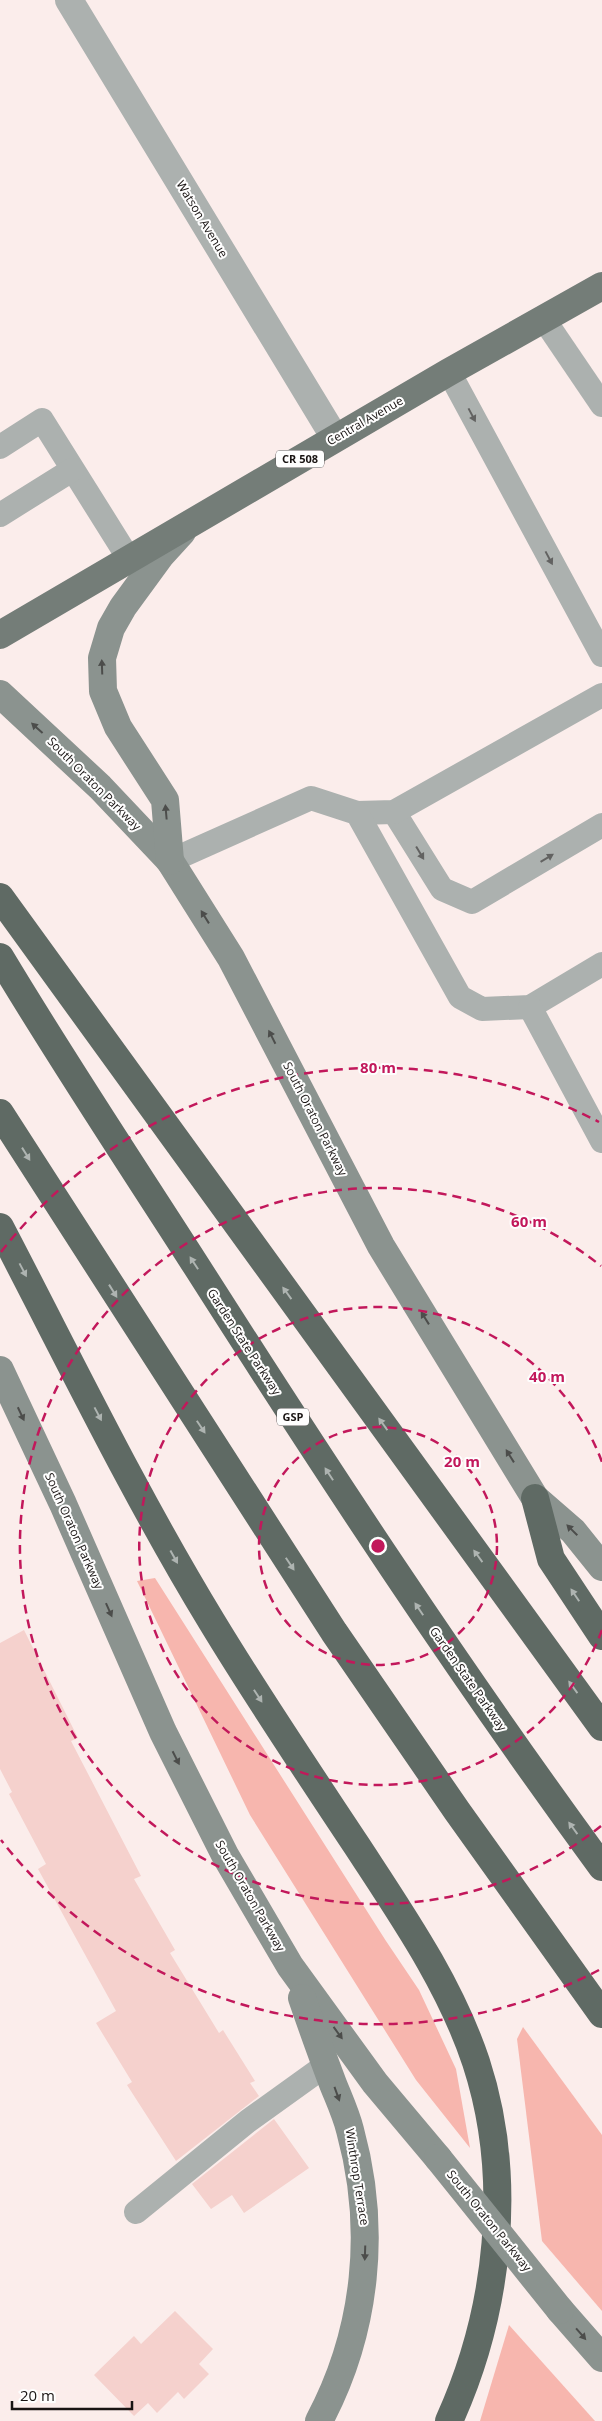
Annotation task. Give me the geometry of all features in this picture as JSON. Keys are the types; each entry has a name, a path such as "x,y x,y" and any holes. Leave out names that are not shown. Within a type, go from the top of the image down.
{"highway":[{"path":"0,897 602,1727"},
{"name":"Garden State Parkway","path":"0,957 98,1114 348,1502 517,1750 602,1867"},
{"path":"0,1113 334,1632 457,1811 602,2014"},
{"path":"0,1227 176,1561 248,1681 396,1906 437,1973 465,2031 486,2098 497,2172 498,2210 493,2265 483,2319 468,2373 449,2421"},
{"path":"535,1498 551,1559 602,1636"}],"main road":[{"name":"Central Avenue","path":"0,635 335,438 602,286"},
{"path":"170,861 164,800 118,727 103,691 102,658 111,628 123,607 160,555 190,524"},
{"name":"South Oraton Parkway","path":"0,694 100,786 170,861 231,958 381,1246 535,1498 574,1530 600,1562"},
{"name":"South Oraton Parkway","path":"0,1370 63,1504 163,1732 225,1855 290,1966 375,2083 560,2310 602,2358"},
{"name":"Winthrop Terrace","path":"290,1966 350,2130 364,2211 366,2240 365,2272 354,2332 335,2387 319,2421"}],"street":[{"name":"Watson Avenue","path":"69,0 335,438"}],"lane":[{"path":"543,318 602,405"},
{"path":"449,372 602,655"},
{"path":"0,447 42,420 129,559"},
{"path":"0,515 72,470"},
{"path":"170,861 312,798 357,813 394,812 602,695"},
{"path":"394,812 442,889 472,902 602,825"},
{"path":"357,813 460,998 482,1009 530,1007 602,964"},
{"path":"530,1007 602,1141"},
{"path":"136,2212 248,2121 326,2066"}],"shaded area":[{"path":"155,1578 419,1990 456,2069 470,2148 416,2080 250,1815 137,1581"},
{"path":"523,2027 602,2135 602,2311 542,2241 517,2039"},
{"path":"509,2325 595,2421 480,2421"}],"building":[{"path":"24,1630 78,1738 71,1741 141,1876 134,1879 175,1950 170,1953 219,2033 223,2030 255,2081 250,2083 259,2096 176,2161 127,2085 132,2082 96,2023 116,2011 38,1869 46,1864 9,1794 12,1792 0,1769 0,1643"},
{"path":"274,2119 309,2168 244,2213 232,2195 211,2209 192,2184"},
{"path":"175,2311 213,2349 199,2364 209,2374 184,2399 178,2392 157,2413 148,2403 134,2416 94,2375 134,2336 141,2344"}]}
